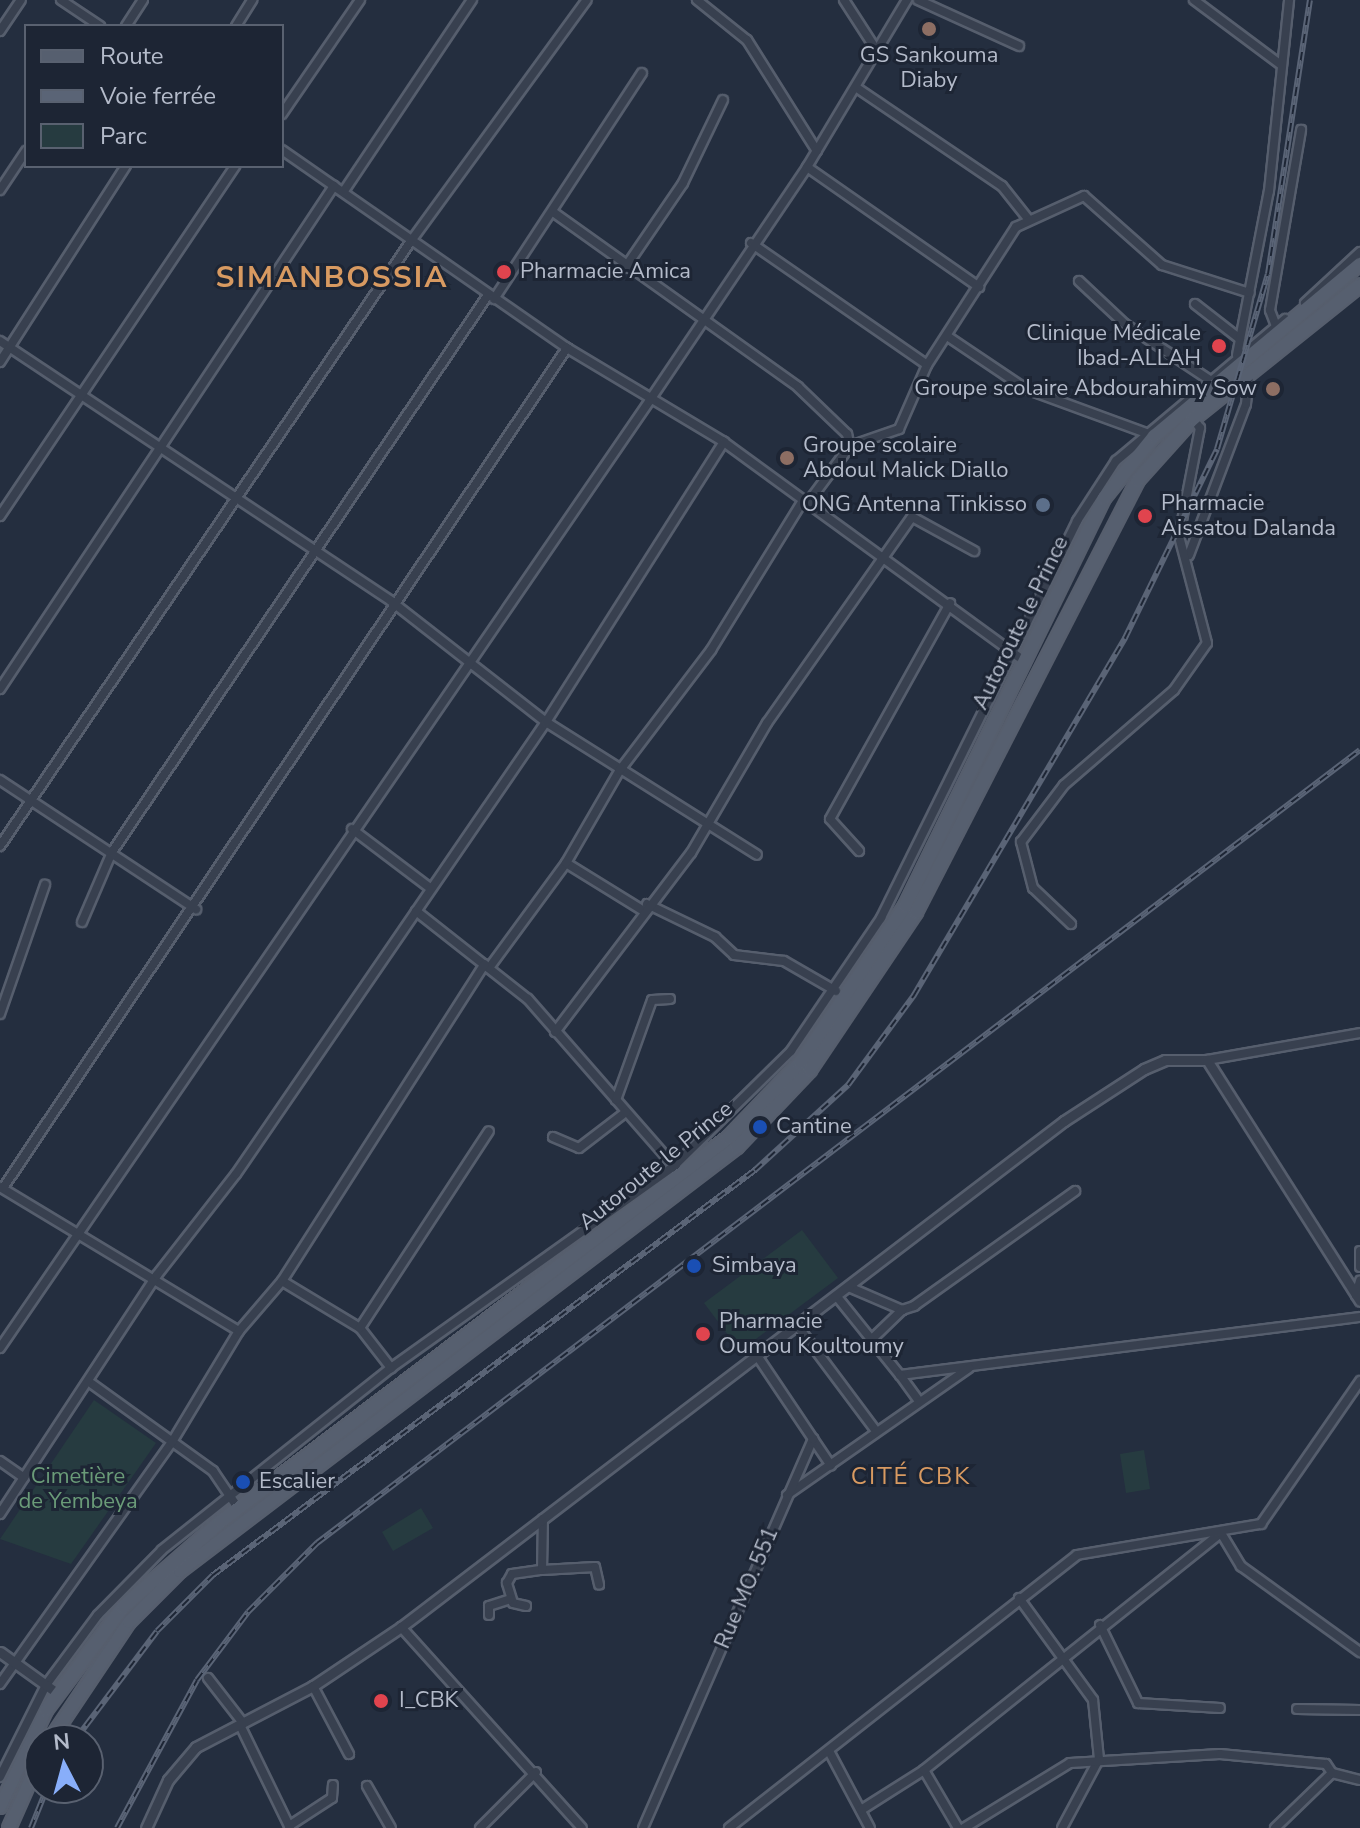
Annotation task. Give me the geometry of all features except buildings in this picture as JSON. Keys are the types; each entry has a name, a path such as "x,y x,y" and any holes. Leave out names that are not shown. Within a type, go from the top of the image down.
{"main road":[{"name":"Autoroute le Prince","path":"0,1807 51,1689 123,1607 238,1508 678,1170 800,1063 864,976 1019,658 1104,498 1149,434 1227,377 1360,264"},
{"name":"Autoroute le Prince","path":"61,1724 129,1622 180,1571 737,1147 810,1070 916,912 1106,530 1138,480 1193,419 1360,285"},
{"path":"9,1828 24,1794"}],"street":[{"path":"0,31 21,0"},
{"path":"61,0 97,24"},
{"path":"127,24 143,0"},
{"path":"237,24 252,0"},
{"path":"284,111 360,0"},
{"path":"344,191 472,0"},
{"path":"0,846 411,241 587,0"},
{"path":"697,0 747,40 817,151"},
{"path":"844,0 877,51"},
{"path":"0,1348 79,1229 259,980 276,939 650,400 751,243 807,167 907,0"},
{"path":"918,0 1019,46"},
{"path":"1194,0 1280,64"},
{"path":"1227,377 1238,351 1269,191 1289,0"},
{"path":"82,922 112,852 314,551 553,212 642,73"},
{"path":"857,88 1002,186 1029,220"},
{"path":"625,268 683,183 723,100"},
{"path":"1276,326 1270,310 1301,130"},
{"path":"284,151 567,348 724,442 804,504 950,603 1019,658 836,991 791,1051 678,1170 555,1032 487,966 416,911"},
{"path":"0,190 24,154"},
{"path":"807,167 979,287"},
{"path":"0,362 4,344 125,168"},
{"path":"0,516 234,168"},
{"path":"0,689 334,186"},
{"path":"0,1684 172,1442 239,1331 282,1281 487,966 566,863 620,770 711,650 804,504 850,446 899,429 927,365 979,287 999,246 1029,220 1084,196 1162,265 1250,293"},
{"path":"553,212 625,268 798,387 847,434 850,446"},
{"path":"751,243 927,365"},
{"path":"947,336 1026,389 1149,434 1238,351 1276,326 1360,252"},
{"path":"1079,281 1125,324 1208,379"},
{"path":"1195,304 1240,339"},
{"path":"4,344 391,601 467,665 546,722 620,770 711,821 757,855"},
{"path":"239,1331 157,1275 2,1188 196,909 352,675 391,601 567,348"},
{"path":"1189,555 1246,404 1250,374"},
{"path":"1071,924 1033,888 1021,842 1064,785 1174,690 1207,643 1189,555 1179,536 1200,428 1193,419"},
{"path":"0,1514 92,1384 157,1275 236,1174 546,722 724,442"},
{"path":"555,1032 644,907 711,821 767,723 884,557 918,516 974,551"},
{"path":"859,851 830,819 950,603"},
{"path":"0,780 196,909"},
{"path":"352,829 430,888"},
{"path":"566,863 644,907 715,937 734,955 784,961 836,991"},
{"path":"0,1014 45,885"},
{"path":"616,1100 652,1000 670,999"},
{"path":"146,1828 180,1764 242,1724 313,1686 401,1627 799,1328 1094,1100 1165,1060 1207,1060 1360,1033"},
{"path":"1207,1060 1358,1298"},
{"path":"553,1137 579,1148 626,1112"},
{"path":"360,1328 489,1131"},
{"path":"872,1339 902,1310 1075,1191"},
{"path":"1360,1251 1360,1267"},
{"path":"0,1777 98,1615 230,1497 391,1368 538,1276"},
{"path":"282,1281 360,1328 391,1368"},
{"path":"1358,1298 1360,1281"},
{"path":"851,1288 902,1310"},
{"path":"838,1298 919,1401"},
{"path":"900,1375 1360,1317"},
{"path":"799,1328 876,1431"},
{"path":"758,1357 831,1466"},
{"path":"786,1496 974,1365"},
{"path":"729,1828 1077,1555 1261,1524 1360,1381"},
{"path":"92,1384 213,1471 238,1508"},
{"name":"Rue MO. 551","path":"643,1828 813,1439"},
{"path":"0,1461 24,1478"},
{"path":"542,1570 543,1519"},
{"path":"861,1810 924,1770 1100,1625 1221,1533"},
{"path":"1221,1533 1241,1566 1360,1652"},
{"path":"510,1599 508,1577 542,1570 595,1567 599,1585"},
{"path":"1019,1598 1093,1700 1099,1759 1062,1828"},
{"path":"489,1615 489,1606 510,1599 526,1606"},
{"path":"1100,1625 1138,1703 1220,1708"},
{"path":"401,1627 536,1772 582,1828"},
{"path":"0,1652 51,1689"},
{"path":"208,1678 242,1724 290,1827 332,1798 333,1785"},
{"path":"313,1686 349,1754"},
{"path":"1297,1709 1360,1710"},
{"path":"829,1751 870,1828"},
{"path":"924,1770 964,1828 1070,1763 1099,1759 1220,1754 1326,1764 1332,1773 1360,1780"},
{"path":"480,1828 536,1772"},
{"path":"1275,1828 1332,1773"},
{"path":"367,1786 391,1828"}],"green space":[{"path":"802,1230 838,1278 740,1351 704,1303"},
{"name":"Cimetière de Yembeya","path":"94,1400 156,1443 71,1564 0,1539"},
{"path":"1144,1450 1150,1489 1126,1493 1120,1454"},
{"path":"421,1508 433,1528 393,1551 382,1532"}],"railway":[{"path":"87,1724 157,1631 213,1575 755,1170 848,1085 914,995 1125,638 1217,449 1268,274 1310,0"},
{"path":"117,1828 197,1680 248,1612 317,1543 1360,750"},
{"path":"31,1828 41,1804"}],"place":[{"name":"GS Sankouma Diaby","path":"929,29"},
{"name":"Pharmacie Amica","path":"504,272"},
{"name":"Clinique Médicale Ibad-ALLAH","path":"1219,346"},
{"name":"Groupe scolaire Abdourahimy Sow","path":"1273,389"},
{"name":"Groupe scolaire Abdoul Malick Diallo","path":"787,458"},
{"name":"ONG Antenna Tinkisso","path":"1043,505"},
{"name":"Pharmacie Aissatou Dalanda","path":"1145,516"},
{"name":"Cantine","path":"760,1127"},
{"name":"Simbaya","path":"694,1266"},
{"name":"Pharmacie Oumou Koultoumy","path":"703,1334"},
{"name":"Escalier","path":"243,1482"},
{"name":"I_CBK","path":"381,1701"}],"district":[{"name":"SIMANBOSSIA","path":"332,278"},
{"name":"CITÉ CBK","path":"911,1477"}]}
